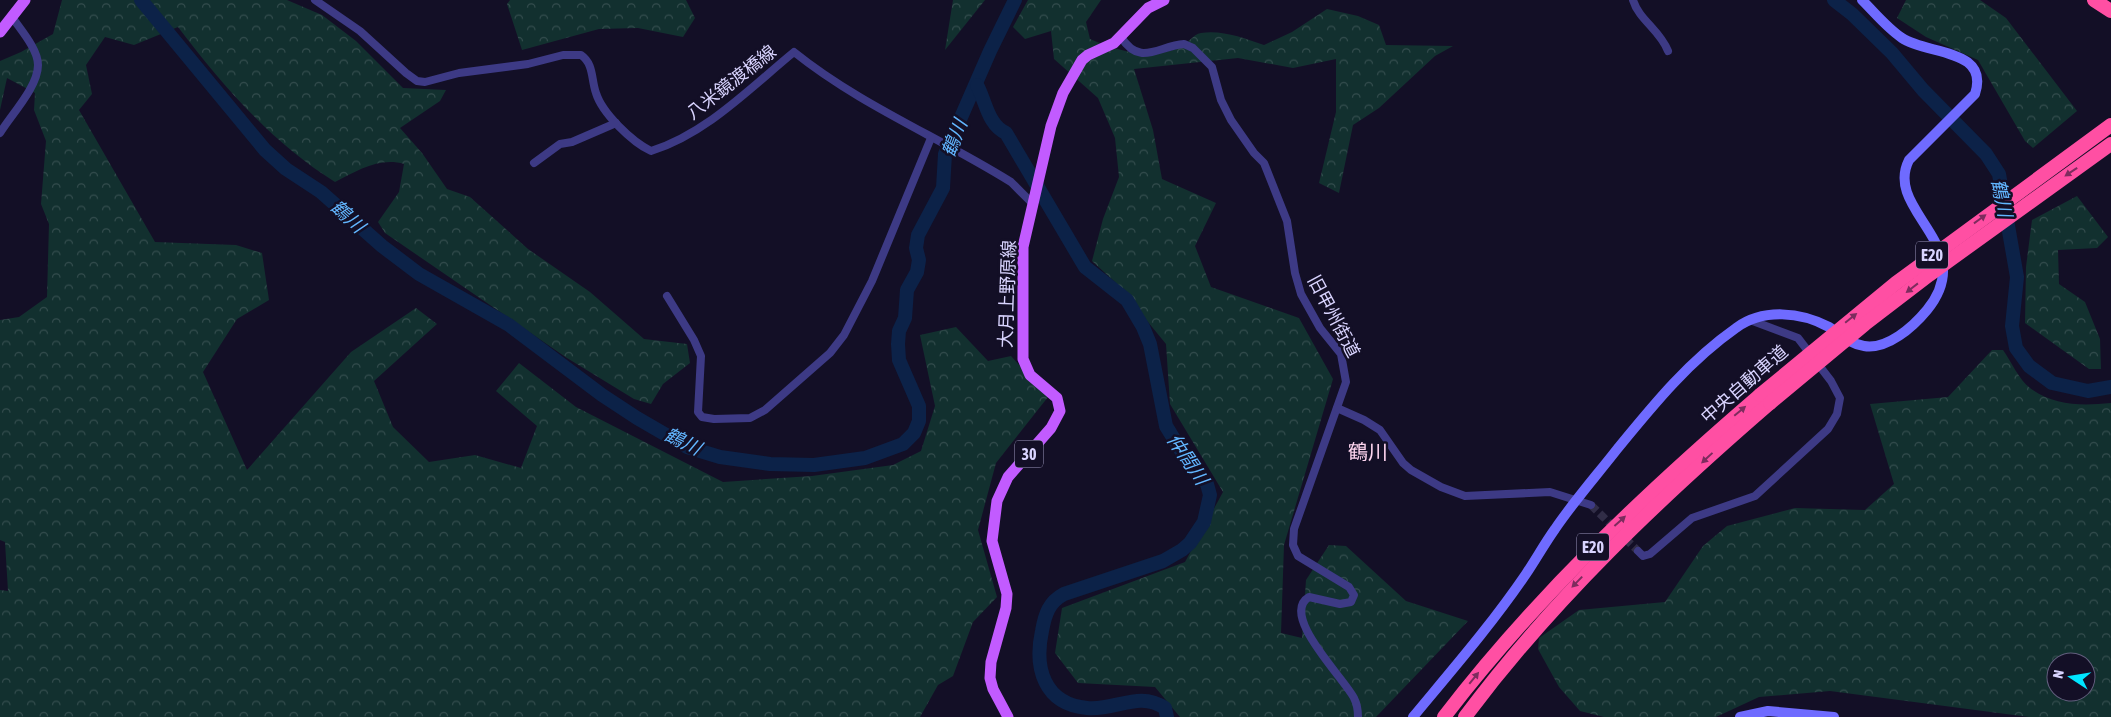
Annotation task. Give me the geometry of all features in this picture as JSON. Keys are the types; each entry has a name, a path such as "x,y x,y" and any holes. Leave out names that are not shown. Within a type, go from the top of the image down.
{"highway":[{"path":"2094,0 2111,11"},
{"name":"中央自動車道","path":"1464,717 1516,652 1574,586 1765,399 1896,282 2111,124"},
{"name":"中央自動車道","path":"1444,717 1531,611 1597,542 1722,427 1765,399 2022,206 2111,144"}],"main road":[{"path":"0,32 25,0"},
{"name":"大月上野原線","path":"1008,717 992,689 990,678 991,662 1006,608 1007,594 992,541 997,501 1008,477 1051,428 1060,411 1057,398 1030,376 1023,359 1023,247 1033,200 1057,108 1077,66 1088,55 1107,48 1121,37 1148,8 1164,0"}],"street":[{"name":"八米鏡渡橋線","path":"315,0 360,31 406,73 418,81 425,82 459,73 528,64 563,54 581,55 591,67 596,96 616,123 642,147 650,151 662,147 702,125 732,104 794,52 826,77 931,138"},
{"path":"1633,0 1637,12 1658,34 1668,50"},
{"path":"1413,717 1482,634 1577,499 1672,383 1726,334 1750,320 1786,314 1804,316 1818,322 1853,343 1875,346 1893,340 1920,318 1940,289 1943,269 1942,257 1904,182 1904,170 1909,160 1975,94 1978,84 1977,74 1973,66 1960,58 1902,38 1862,0"},
{"path":"0,133 34,81 38,64 29,42 12,17"},
{"name":"旧甲州街道","path":"1121,37 1127,46 1139,53 1150,54 1184,44 1193,48 1212,67 1226,110 1242,138 1264,163 1287,222 1295,273 1301,294 1320,328 1344,359 1346,382 1297,520 1293,545 1300,558 1349,587 1354,595 1351,602 1340,604 1309,597 1302,605 1301,615 1303,625 1354,698 1358,717"},
{"path":"534,163 560,144 572,142 616,123"},
{"path":"667,296 694,340 701,356 698,412 702,416 714,419 750,418 765,410 812,370 844,335 872,281 931,138 1003,177 1033,200"},
{"path":"1638,551 1643,556 1650,554 1692,518 1755,496 1828,429 1837,414 1840,398 1831,381 1798,338 1750,320"},
{"path":"1338,408 1375,426 1386,437 1407,466 1454,494 1465,496 1540,492 1577,499 1590,505"},
{"path":"1740,717 1768,711 1834,717"}],"green space":[{"path":"62,0 287,0 322,15 356,41 403,88 446,90 440,101 400,128 422,153 447,189 470,197 528,249 590,292 644,339 687,344 690,363 663,384 651,404 634,399 567,358 385,233 378,222 399,192 404,164 386,162 368,166 335,182 312,167 249,112 178,27 134,45 105,37 86,65 92,94 79,110 155,242 236,245 262,253 269,300 237,319 203,372 247,470 351,352 416,308 437,324 374,381 393,427 429,462 475,455 521,468 537,426 496,391 519,363 576,407 723,482 812,476 893,465 921,451 935,406 920,335 956,327 988,361 1011,356 1048,397 996,463 978,530 997,597 973,622 953,676 938,685 920,717 0,717 0,590 8,591 5,542 0,540 0,320 19,317 47,297 49,224 41,204 46,141 34,110 35,93 7,78 0,110 0,61 21,52 53,34"},
{"path":"510,0 686,0 695,18 683,37 638,28 599,29 522,50 507,4"},
{"path":"953,0 985,0 945,50"},
{"path":"1028,0 1101,0 1086,22 1090,39 1123,50 1145,54 1168,52 1182,47 1198,34 1209,32 1233,35 1264,45 1292,32 1327,9 1358,16 1379,25 1386,45 1453,46 1435,56 1379,108 1353,125 1339,193 1319,183 1336,112 1336,59 1293,68 1238,58 1134,69 1153,130 1162,179 1216,203 1195,246 1211,287 1299,318 1333,379 1284,545 1281,633 1302,638 1306,580 1329,545 1346,546 1406,601 1468,621 1376,717 1180,717 1155,687 1078,683 1055,653 1062,608 1185,562 1223,492 1170,404 1166,344 1116,283 1092,261 1103,219 1119,177 1115,138 1098,98 1054,59 1051,31 1025,39 1013,27"},
{"path":"1906,0 1980,0 2006,18 2077,111 2033,148 2025,141 1978,60 1926,37 1897,18"},
{"path":"2077,196 2108,237 2097,248 2058,250 2059,284 2085,302 2100,339 2101,369 2089,369 2025,323 2026,267 2032,220"},
{"path":"1992,350 2003,350 2022,380 2039,394 2069,403 2111,403 2111,717 2029,717 1830,691 1759,697 1716,717 1604,717 1580,711 1559,687 1538,649 1539,638 1579,610 1665,602 1703,546 1727,526 1795,508 1865,510 1894,484 1870,404 1948,397"}],"waterway":[{"name":"鶴川","path":"141,0 265,150 286,169 321,192 382,246 419,274 509,325 602,395 687,447 720,457 770,464 814,465 865,458 903,444 914,433 919,421 919,406 899,360 898,344 899,331 905,318 907,290 917,272 919,260 916,248 918,235 943,188 945,154 990,51 1015,0"},
{"name":"鶴川","path":"1834,0 1852,14 1892,53 1923,90 1986,154 1999,174 2017,277 2012,326 2016,348 2029,366 2052,383 2088,391 2111,387"},
{"name":"仲間川","path":"977,85 991,119 995,125 1006,133 1085,267 1127,300 1143,327 1150,344 1166,426 1185,457 1207,484 1210,495 1204,522 1190,543 1182,550 1163,561 1064,594 1051,605 1046,614 1042,631 1040,645 1041,671 1045,682 1052,692 1072,705 1097,708 1127,702 1146,701 1165,708 1167,717"}],"tunnel":[{"path":"1591,505 1638,551"}],"district":[{"name":"鶴川","path":"1368,451"}]}
